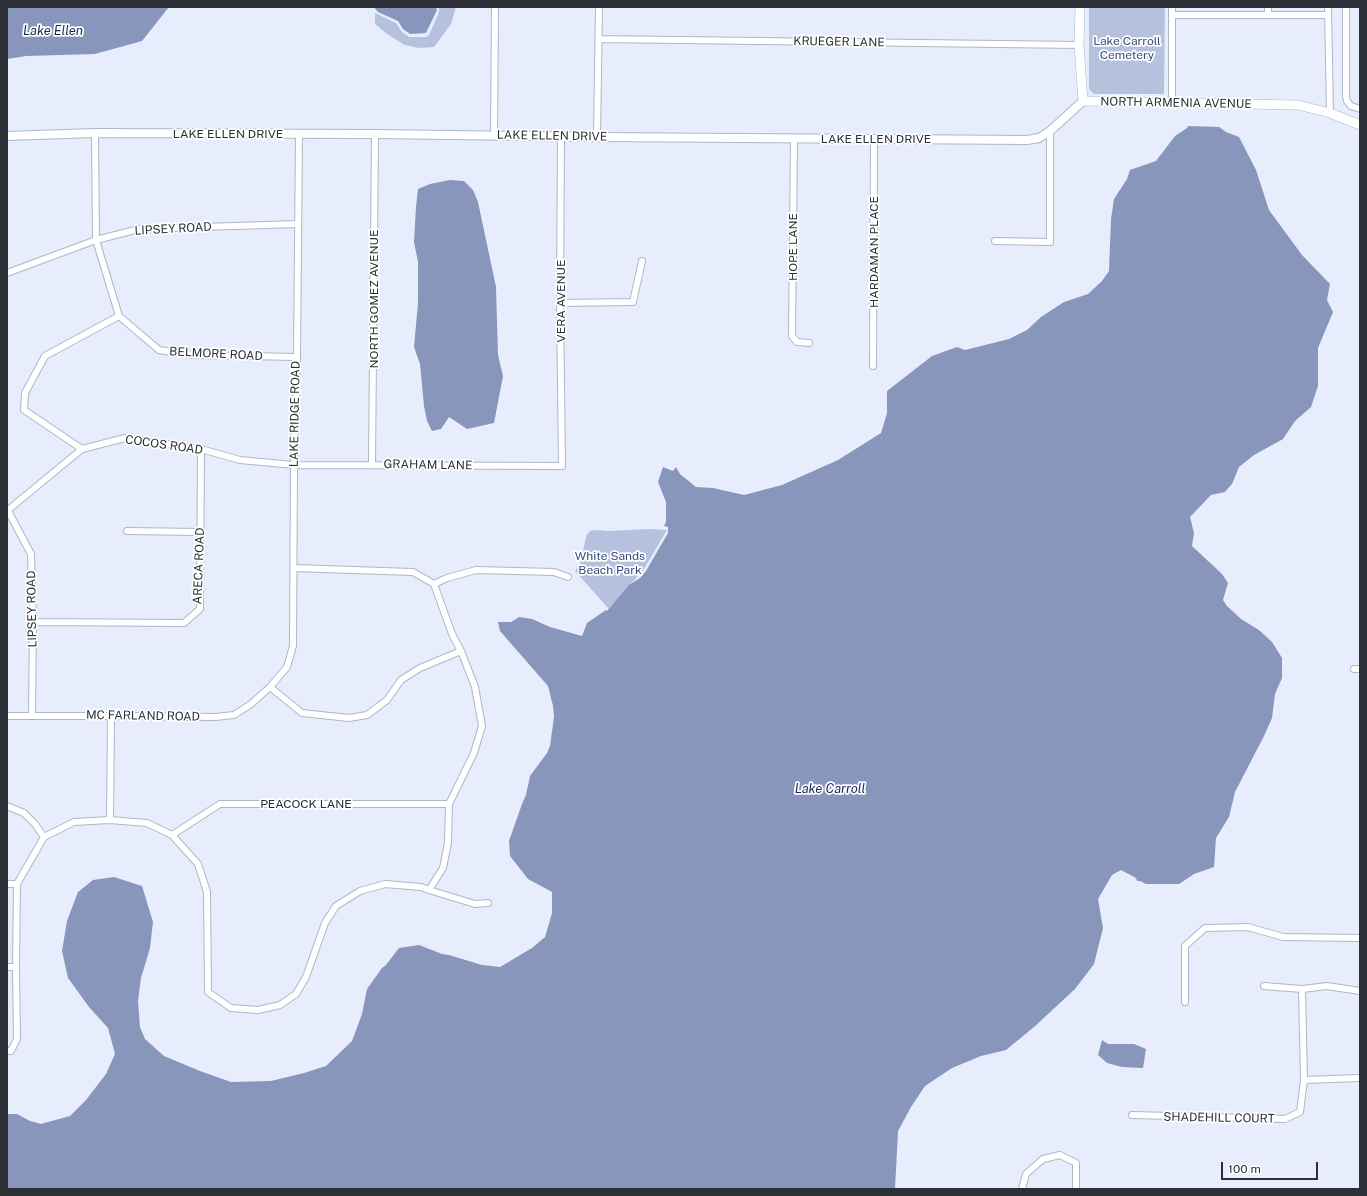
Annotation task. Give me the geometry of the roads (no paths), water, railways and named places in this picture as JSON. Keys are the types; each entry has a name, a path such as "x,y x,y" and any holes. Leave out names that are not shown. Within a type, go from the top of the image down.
{"main road":[{"name":"NORTH ARMENIA AVENUE","path":"1080,7 1079,45 1083,102 1172,102 1298,105 1330,113 1360,125"}],"street":[{"path":"494,135 495,7"},
{"path":"597,137 599,7"},
{"path":"1172,7 1172,102"},
{"path":"1268,7 1268,16"},
{"path":"1328,7 1330,113"},
{"path":"1346,7 1346,96 1347,101 1351,106 1360,110"},
{"path":"1172,15 1328,16"},
{"name":"KRUEGER LANE","path":"599,39 1079,45"},
{"name":"LAKE ELLEN DRIVE","path":"7,136 95,133 375,134 1027,140 1039,138 1050,131 1083,102"},
{"path":"995,241 1050,242 1050,131"},
{"path":"82,449 24,410 25,393 45,356 119,316 96,240 95,133"},
{"name":"LAKE RIDGE ROAD","path":"270,687 287,667 293,646 299,134"},
{"name":"NORTH GOMEZ AVENUE","path":"372,465 375,134"},
{"name":"VERA AVENUE","path":"561,136 560,303 562,466"},
{"name":"HOPE LANE","path":"794,138 792,336 797,342 809,342"},
{"name":"HARDAMAN PLACE","path":"873,366 874,139"},
{"name":"LIPSEY ROAD","path":"7,273 96,240 139,229 298,224"},
{"path":"560,303 633,302 642,261"},
{"name":"BELMORE ROAD","path":"119,316 159,350 194,355 297,357"},
{"name":"COCOS ROAD","path":"8,509 82,449 124,438 200,448 240,460 294,465"},
{"name":"ARECA ROAD","path":"33,622 184,623 200,609 200,448"},
{"name":"GRAHAM LANE","path":"294,465 562,466"},
{"name":"LIPSEY ROAD","path":"8,509 31,554 33,622 32,716"},
{"path":"127,531 200,532"},
{"path":"294,568 413,572 434,584 452,634 461,651 475,688 482,726 474,753 449,804 448,843 443,868 429,890"},
{"path":"434,584 447,578 476,570 554,572 568,577"},
{"path":"270,687 302,713 349,718 367,715 387,700 401,680 420,668 461,651"},
{"name":"MC FARLAND ROAD","path":"7,716 216,717 234,715 251,704 270,687"},
{"path":"110,820 111,716"},
{"name":"PEACOCK LANE","path":"172,835 220,804 449,804"},
{"path":"7,806 24,812 44,837"},
{"path":"7,1051 11,1051 17,1039 17,884 44,837 74,822 110,820 147,823 172,835 198,864 207,892 208,992 230,1008 258,1010 280,1005 296,994 306,977 325,923 336,906 360,891 385,884 421,887 475,904 488,903"},
{"path":"7,884 17,884"},
{"path":"1185,1002 1185,946 1205,928 1248,927 1283,937 1326,939 1360,938"},
{"path":"7,967 16,967"},
{"path":"1264,986 1302,988 1327,986 1360,991"},
{"name":"SHADEHILL COURT","path":"1132,1115 1284,1119 1300,1112 1304,1080 1302,988"},
{"path":"1304,1080 1360,1078"},
{"path":"1022,1189 1026,1174 1043,1158 1060,1155 1076,1163 1076,1189"}],"water":[{"name":"Lake Ellen","path":"7,7 169,7 142,41 95,54 26,56 7,59"},
{"path":"374,7 436,7 437,10 426,33 410,34 403,29 398,21 378,12"},
{"name":"Lake Carroll","path":"1188,126 1219,127 1226,132 1239,137 1256,170 1269,210 1302,255 1330,284 1327,300 1333,312 1318,348 1318,386 1311,407 1295,421 1283,439 1254,455 1239,467 1232,484 1225,492 1211,495 1190,517 1194,533 1192,546 1222,574 1228,583 1223,600 1227,606 1241,619 1259,630 1272,642 1282,658 1282,678 1275,694 1272,718 1235,792 1229,817 1216,838 1214,867 1194,874 1179,884 1146,884 1137,881 1136,878 1121,870 1112,875 1098,899 1103,928 1094,964 1075,989 1034,1027 1006,1050 981,1056 952,1068 925,1086 911,1107 898,1131 895,1189 8,1189 7,1114 17,1114 30,1121 41,1124 70,1116 86,1100 106,1074 115,1054 108,1028 89,1007 68,978 62,951 67,921 78,892 93,880 114,877 142,886 153,922 150,948 141,978 138,1001 140,1027 145,1039 164,1056 231,1082 271,1081 326,1066 352,1041 362,1014 367,989 399,948 419,945 442,954 482,965 500,967 532,948 545,937 552,913 552,892 528,879 510,856 509,841 526,795 530,776 547,753 550,746 554,717 553,706 548,686 500,631 498,622 511,622 519,617 532,619 550,627 582,636 587,623 606,610 607,611 629,585 640,578 646,571 668,533 668,527 664,526 666,522 666,502 658,482 663,467 673,471 676,467 680,474 696,487 713,488 744,495 782,485 838,460 881,433 887,413 887,391 932,356 957,347 965,350 1009,339 1027,330 1041,317 1064,302 1088,294 1102,281 1109,271 1111,219 1114,199 1127,179 1130,170 1156,161 1175,136"},
{"path":"450,180 464,181 473,190 478,202 496,287 498,355 503,376 494,423 467,429 449,417 441,429 432,431 427,421 420,364 414,347 418,303 418,262 414,242 416,207 418,189 430,184"},
{"path":"1102,1040 1108,1044 1134,1044 1146,1049 1143,1068 1122,1067 1107,1063 1098,1055"}],"park label":[{"name":"Lake Carroll Cemetery","path":"1127,48"},
{"name":"White Sands Beach Park","path":"610,563"}]}
